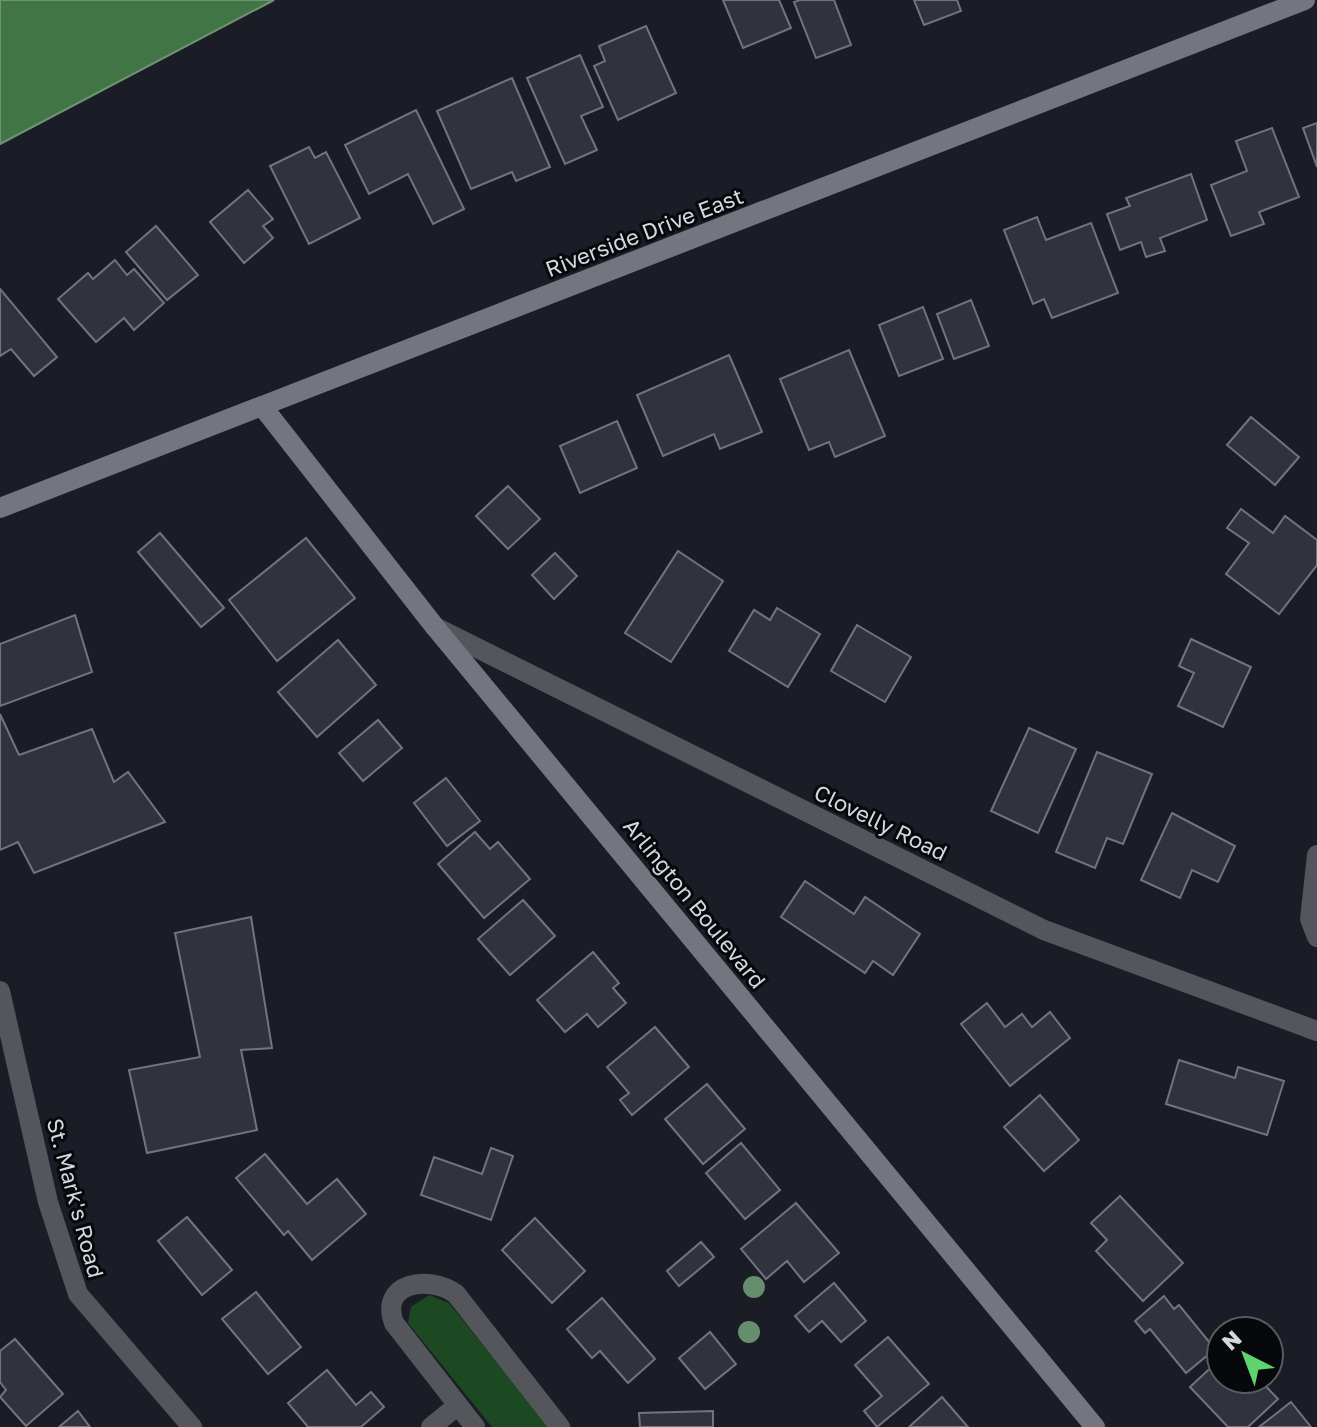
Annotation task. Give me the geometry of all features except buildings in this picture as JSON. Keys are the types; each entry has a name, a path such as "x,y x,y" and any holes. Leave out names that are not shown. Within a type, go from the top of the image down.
{"street":[{"name":"Riverside Drive East","path":"0,508 1305,0"},
{"name":"Arlington Boulevard","path":"262,406 435,627 1095,1427"},
{"name":"Clovelly Road","path":"435,627 1044,930 1317,1031"},
{"path":"1317,855 1310,919 1317,937"},
{"name":"St. Mark's Road","path":"0,991 48,1202 78,1294 192,1427"},
{"path":"475,1427 391,1314 394,1300 413,1285 437,1283 456,1294 560,1427"},
{"path":"431,1427 457,1406"}],"shaded area":[{"path":"0,0 274,0 0,144"},
{"path":"429,1295 449,1303 549,1427 492,1427 408,1323 411,1307"}]}
